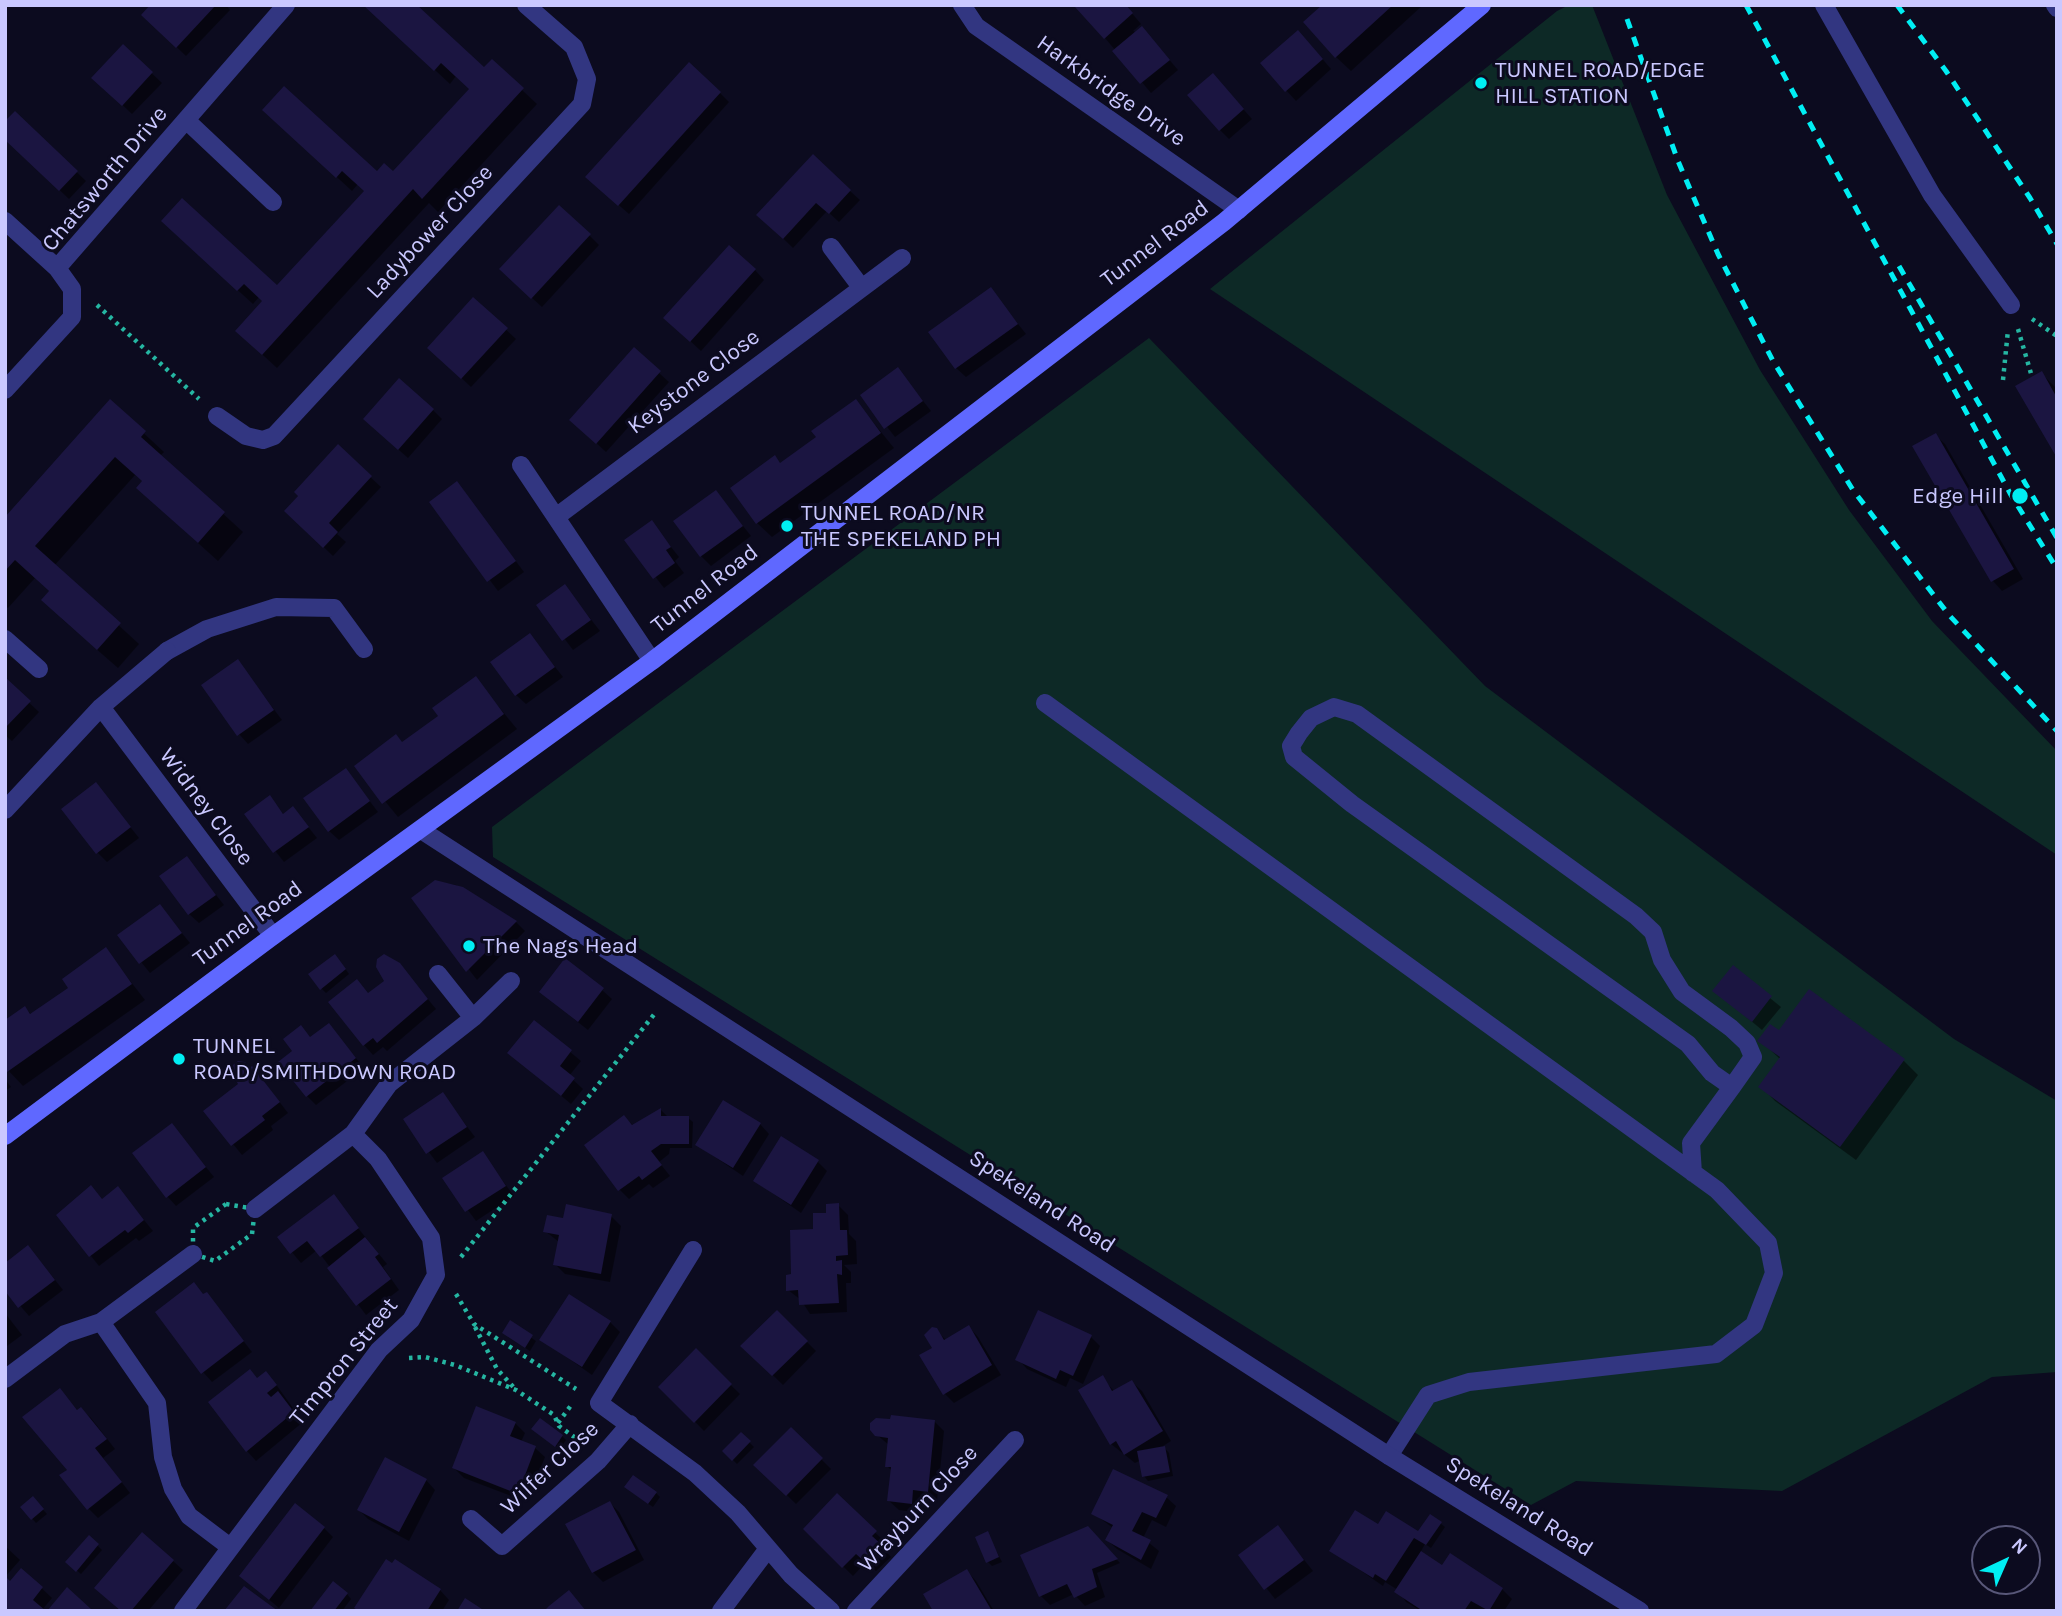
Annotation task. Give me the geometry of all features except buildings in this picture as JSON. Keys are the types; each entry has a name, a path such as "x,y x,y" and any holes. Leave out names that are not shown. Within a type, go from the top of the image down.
{"main road":[{"name":"Tunnel Road","path":"5,1136 273,936 652,661 1240,210 1482,5"}],"street":[{"name":"Chatsworth Drive","path":"72,289 57,268 286,5"},
{"name":"Ladybower Close","path":"217,416 246,436 263,440 274,436 582,104 587,79 574,47 526,5"},
{"name":"Harkbridge Drive","path":"962,5 976,26 1240,210"},
{"path":"1824,5 1932,195 2011,305"},
{"path":"186,120 273,202"},
{"path":"5,221 57,268"},
{"path":"831,247 861,287"},
{"name":"Keystone Close","path":"556,517 902,258"},
{"path":"5,390 72,317 72,289"},
{"path":"521,466 652,661"},
{"path":"5,810 101,706 167,651 207,629 276,607 334,608 364,649"},
{"path":"5,639 39,669"},
{"path":"1045,703 1693,1172 1717,1190 1768,1243 1774,1273 1754,1325 1716,1354 1469,1382 1429,1395 1389,1456"},
{"name":"Widney Close","path":"101,706 273,936"},
{"path":"1693,1172 1691,1143 1732,1087 1753,1058 1747,1044 1682,992 1662,960 1653,932 1636,916 1357,714 1334,706 1311,718 1291,746 1294,757 1332,789 1580,970 1688,1044 1712,1073 1732,1087"},
{"name":"Spekeland Road","path":"421,830 1389,1456 1640,1611"},
{"path":"438,974 473,1018"},
{"path":"255,1209 353,1134 389,1084 473,1018 511,981"},
{"path":"353,1134 378,1159 430,1238 435,1269"},
{"path":"599,1403 693,1250"},
{"path":"5,1379 65,1334 101,1322 193,1254"},
{"name":"Timpron Street","path":"183,1611 379,1350 397,1335 419,1309 435,1269"},
{"path":"101,1322 157,1403 163,1457 178,1498 189,1516 230,1547"},
{"name":"Wilfer Close","path":"599,1403 695,1473 738,1513 790,1575 831,1611"},
{"name":"Wilfer Close","path":"471,1519 502,1546 601,1457 630,1424"},
{"name":"Wrayburn Close","path":"856,1611 1015,1440"},
{"path":"721,1611 768,1550"}],"path":[{"path":"72,289 102,309 217,416"},
{"path":"2011,305 2032,377"},
{"path":"2003,380 2011,305"},
{"path":"516,1390 497,1369 450,1284 435,1269 457,1263 672,991"},
{"path":"226,1204 255,1209 252,1234 215,1261 193,1254 193,1228 226,1204"},
{"path":"474,1324 599,1403"},
{"path":"379,1350 393,1359 425,1357 454,1365 516,1390 554,1415 558,1423 601,1457"},
{"path":"558,1423 580,1392"}],"green space":[{"path":"1569,5 1592,5 1667,195 1760,370 1849,510 1932,621 2057,751 2057,855 1210,289 1557,11"},
{"path":"1149,338 1485,686 1954,1039 2057,1101 2057,1372 1992,1377 1782,1491 1576,1481 1531,1505 493,857 492,827"}],"railway":[{"path":"1746,5 2011,495 2057,569"},
{"path":"1897,5 1946,71 2030,198 2057,244"},
{"path":"1627,19 1678,161 1718,254 1773,361 1853,490 1949,615 2057,731"},
{"path":"1899,266 2057,538"}],"place":[{"name":"TUNNEL ROAD/EDGE HILL STATION","path":"1481,83"},
{"name":"Edge Hill","path":"2020,496"},
{"name":"TUNNEL ROAD/NR THE SPEKELAND PH","path":"787,526"},
{"name":"The Nags Head","path":"469,946"},
{"name":"TUNNEL ROAD/SMITHDOWN ROAD","path":"179,1059"}]}
